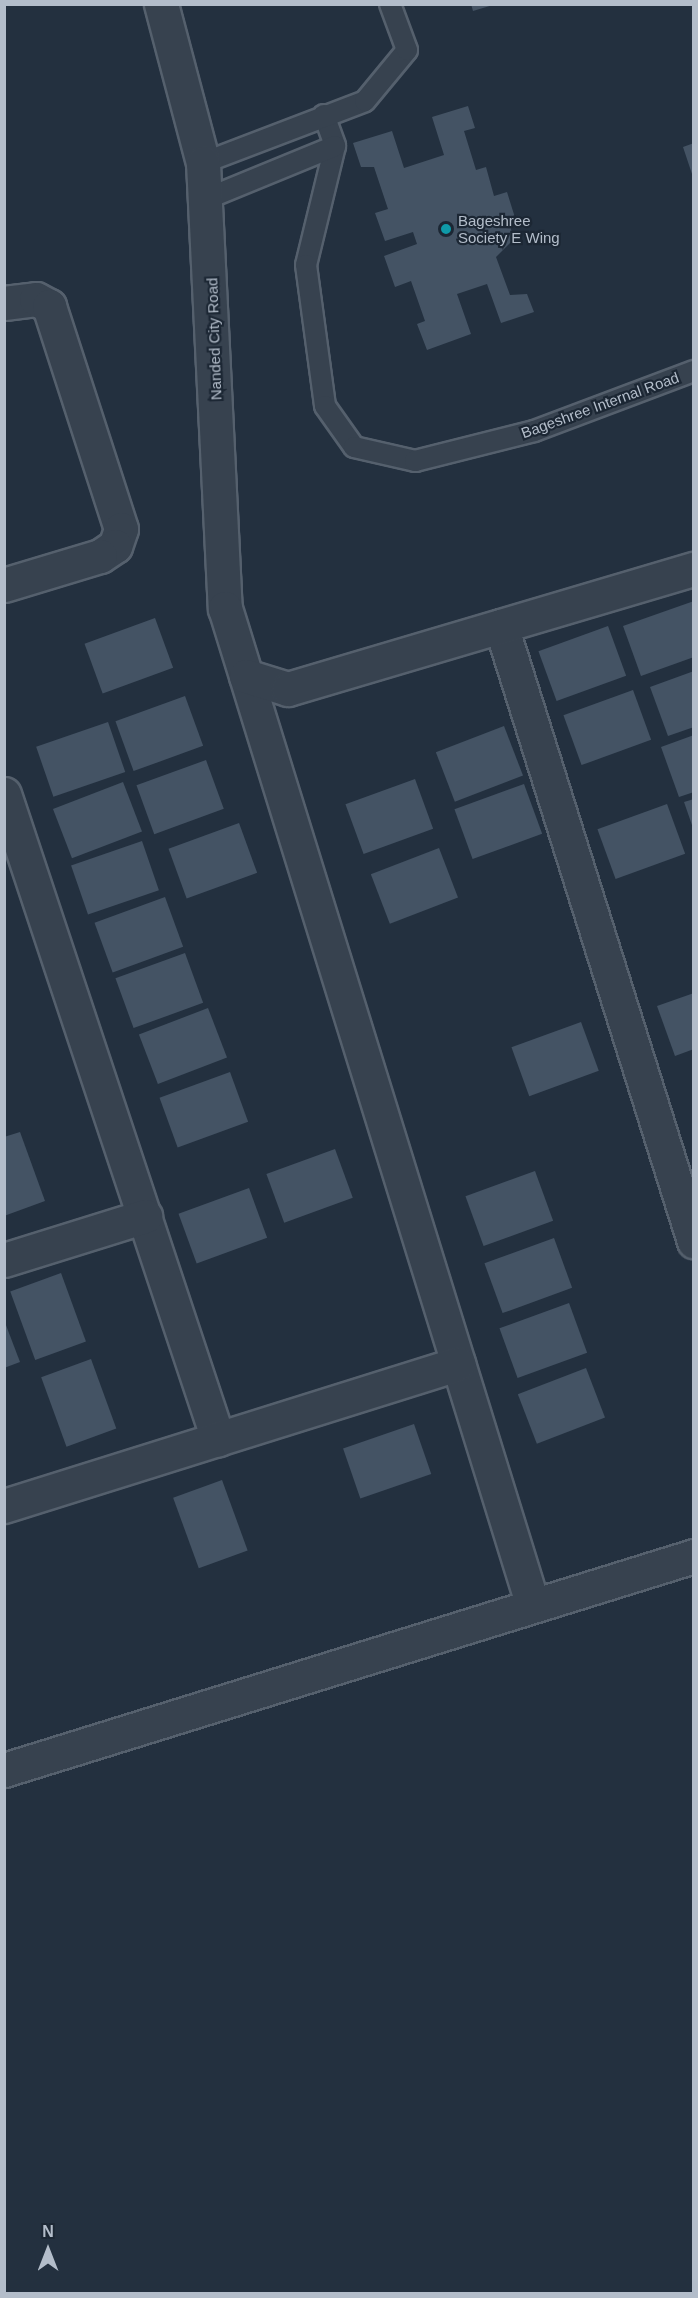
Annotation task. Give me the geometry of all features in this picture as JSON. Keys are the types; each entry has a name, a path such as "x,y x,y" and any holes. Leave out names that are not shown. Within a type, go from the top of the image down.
{"street":[{"name":"Nanded City Road","path":"161,4 203,163 225,608 533,1606"},
{"path":"4,303 36,299 49,306 121,529 115,546 100,556 4,585"},
{"path":"246,675 288,689 693,569"},
{"path":"501,626 693,1241"},
{"path":"4,794 218,1439"},
{"path":"4,1260 145,1216"},
{"path":"4,1506 458,1364"},
{"path":"4,1770 693,1556"}],"lane":[{"path":"203,163 365,101 407,50 390,4"},
{"path":"206,199 335,146 324,115"},
{"name":"Bageshree Internal Road","path":"335,146 306,265 325,406 354,447 415,461 534,431 693,371"}],"building":[{"path":"471,4 493,4 493,5 473,11"},
{"name":"Bageshree Society E Wing","path":"468,106 475,128 464,131 476,170 486,167 494,196 507,192 517,224 510,226 514,239 496,257 510,295 527,294 534,312 501,323 487,284 457,294 471,334 427,350 417,324 425,321 411,281 395,287 384,256 417,244 413,232 385,241 375,213 388,209 374,167 361,167 353,143 392,131 404,168 444,155 432,117"},
{"path":"694,143 694,177 693,177 683,147"},
{"path":"694,601 694,657 641,676 623,626"},
{"path":"155,618 173,668 103,693 85,644"},
{"path":"608,626 626,676 557,701 538,651"},
{"path":"694,671 694,727 668,736 650,687"},
{"path":"633,690 651,740 582,765 563,715"},
{"path":"185,696 203,746 134,771 115,721"},
{"path":"108,722 125,772 53,797 36,747"},
{"path":"504,726 523,775 455,802 436,752"},
{"path":"694,735 694,792 679,797 661,747"},
{"path":"206,760 224,809 154,834 136,785"},
{"path":"415,779 433,829 364,854 345,804"},
{"path":"123,782 142,831 72,858 53,809"},
{"path":"524,784 542,834 473,859 454,809"},
{"path":"694,799 694,828 693,828 684,802"},
{"path":"667,804 685,854 616,879 597,829"},
{"path":"239,823 257,873 187,898 169,849"},
{"path":"142,841 159,890 88,915 71,865"},
{"path":"439,848 458,897 390,924 371,874"},
{"path":"165,897 183,947 113,972 95,923"},
{"path":"185,953 203,1003 134,1028 115,978"},
{"path":"694,993 694,1049 675,1056 657,1006"},
{"path":"208,1008 227,1057 158,1084 139,1035"},
{"path":"581,1022 599,1071 529,1096 511,1047"},
{"path":"230,1072 248,1122 178,1147 160,1098"},
{"path":"20,1132 45,1201 4,1216 4,1137"},
{"path":"335,1149 353,1198 284,1223 266,1174"},
{"path":"535,1171 553,1221 484,1246 465,1196"},
{"path":"249,1188 267,1238 197,1263 179,1214"},
{"path":"554,1238 572,1288 503,1313 484,1263"},
{"path":"61,1273 86,1342 35,1360 10,1291"},
{"path":"569,1303 587,1353 518,1378 499,1328"},
{"path":"4,1320 20,1362 4,1368"},
{"path":"91,1359 116,1429 67,1447 41,1377"},
{"path":"586,1368 605,1417 537,1444 518,1394"},
{"path":"414,1424 431,1474 360,1499 343,1448"},
{"path":"222,1480 248,1550 199,1568 173,1498"}],"place":[{"name":"Bageshree Society E Wing","path":"446,229"}]}
